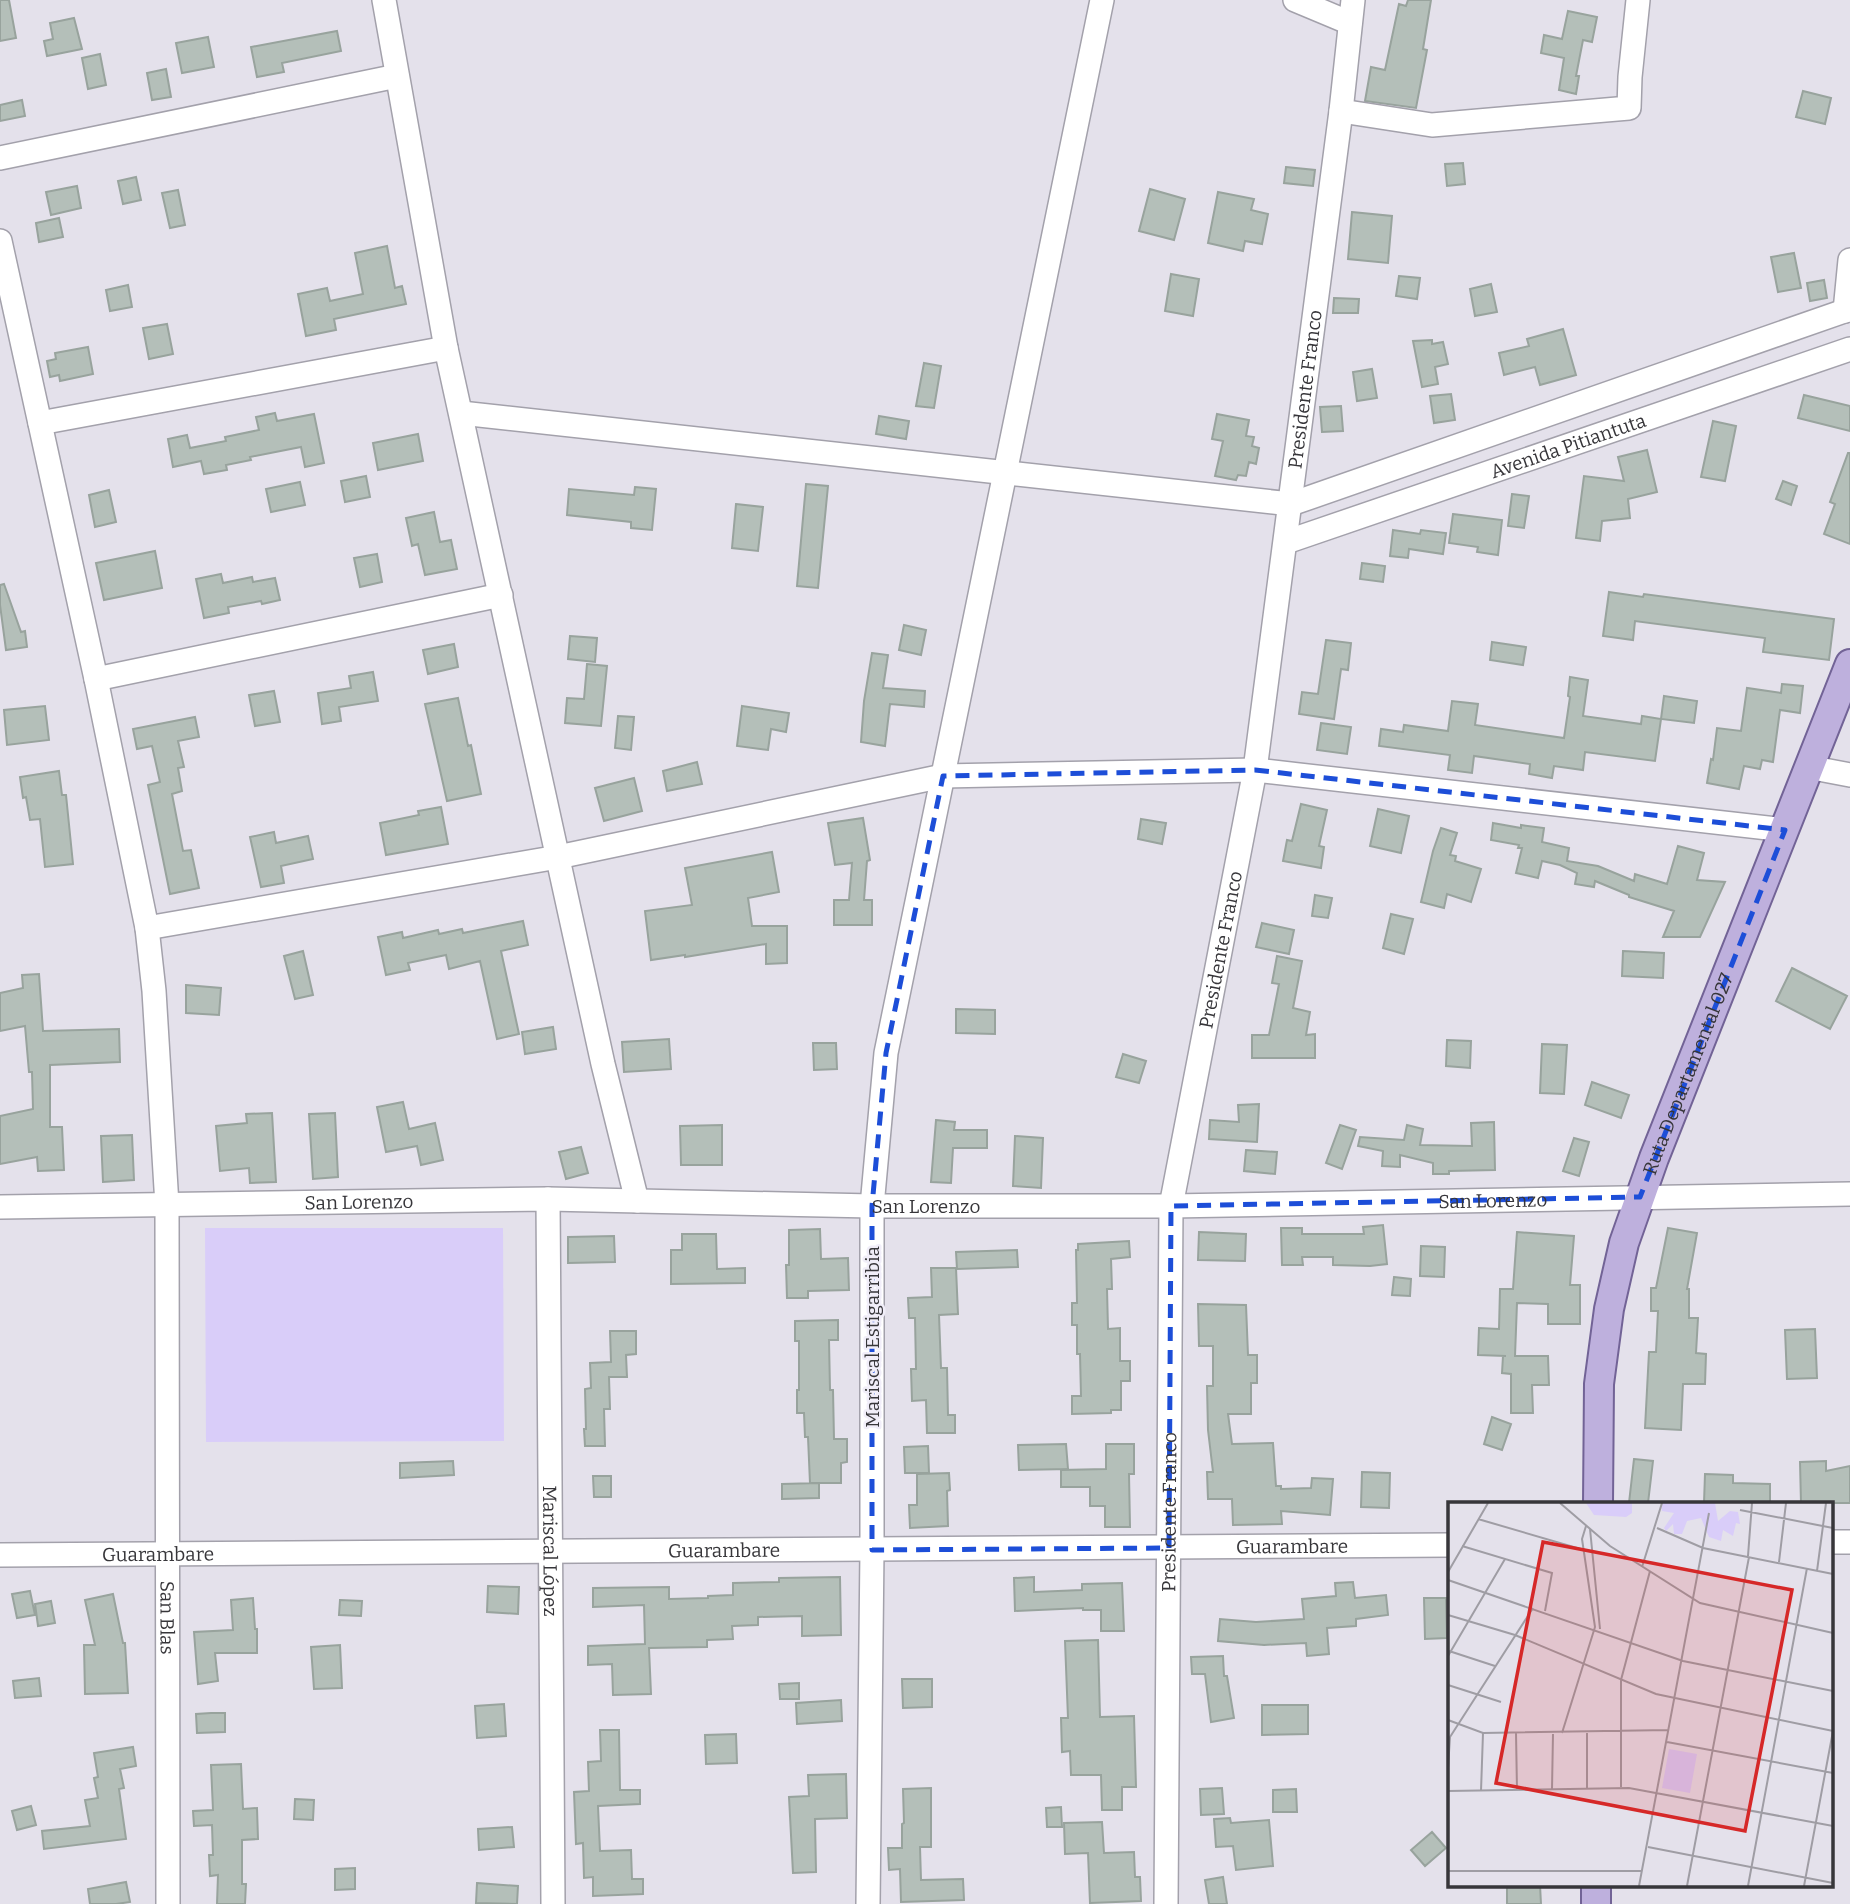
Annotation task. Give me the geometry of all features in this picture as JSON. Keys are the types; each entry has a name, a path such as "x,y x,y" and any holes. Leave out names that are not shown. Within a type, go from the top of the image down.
{"main road":[{"name":"Ruta Departamental 027","path":"1598,1502 1599,1384 1609,1309 1624,1243 1850,664"},
{"path":"1596,1886 1596,1904"}],"street":[{"path":"384,0 446,348 603,1064 637,1201"},
{"name":"Mariscal Estigarribia","path":"868,1904 872,1206 886,1053 1102,0"},
{"path":"1295,0 1351,11"},
{"path":"1341,111 1432,125 1629,108 1638,0"},
{"name":"Presidente Franco","path":"1166,1904 1171,1206 1255,770 1341,111 1351,11"},
{"path":"0,158 397,76"},
{"name":"San Blas","path":"0,241 96,679 147,928 157,1026 167,1205 167,1904"},
{"path":"1848,310 1850,260"},
{"name":"Avenida Pitiantuta","path":"1291,503 1848,310"},
{"path":"40,423 446,348"},
{"name":"Avenida Pitiantuta","path":"1286,542 1850,349"},
{"path":"461,413 1291,503"},
{"path":"96,679 500,595"},
{"path":"1808,767 1850,775"},
{"path":"147,928 558,857 943,776 1255,770 1785,830"},
{"name":"San Lorenzo","path":"0,1207 548,1199 872,1206 1171,1206 1850,1194"},
{"name":"Mariscal López","path":"548,1199 554,1904"},
{"path":"1832,1542 1850,1542"},
{"name":"Guarambare","path":"0,1555 1448,1545"}],"highlighted area":[{"path":"1255,770 1785,830 1640,1197 1171,1206 1169,1548 872,1550 872,1206 886,1053 943,776"}],"shaded area":[{"path":"205,1228 503,1228 504,1441 206,1442"}],"building":[{"path":"0,0 9,0 16,38 0,41"},
{"path":"1408,0 1431,0 1423,49 1427,50 1416,108 1365,101 1371,67 1385,70 1399,4 1406,6"},
{"path":"1568,11 1597,17 1592,42 1583,40 1576,76 1579,76 1576,94 1559,90 1564,58 1541,53 1544,35 1562,39"},
{"path":"74,18 82,49 47,56 44,41 53,39 50,23"},
{"path":"337,31 341,51 282,63 284,72 257,77 251,47"},
{"path":"208,37 214,67 182,73 176,43"},
{"path":"100,54 106,85 88,89 82,58"},
{"path":"166,69 171,97 152,100 147,73"},
{"path":"1803,91 1831,98 1825,124 1796,117"},
{"path":"22,100 25,116 0,121 0,105"},
{"path":"1463,163 1465,184 1447,186 1445,164"},
{"path":"1286,167 1315,170 1313,186 1284,183"},
{"path":"136,177 141,200 123,204 118,181"},
{"path":"77,186 81,208 51,215 46,192"},
{"path":"1150,189 1185,199 1174,240 1139,231"},
{"path":"178,190 185,225 170,228 162,193"},
{"path":"1218,192 1254,199 1251,210 1268,214 1262,244 1245,241 1243,251 1208,243"},
{"path":"1352,212 1392,216 1388,263 1348,259"},
{"path":"59,218 63,237 39,242 36,223"},
{"path":"387,246 395,288 402,286 406,304 334,319 336,330 306,336 298,294 327,288 330,301 363,294 355,253"},
{"path":"1794,253 1801,288 1778,292 1771,257"},
{"path":"1171,274 1199,279 1193,316 1165,311"},
{"path":"1399,276 1420,278 1417,299 1396,296"},
{"path":"1824,280 1827,298 1810,301 1807,283"},
{"path":"1491,284 1497,312 1475,316 1470,289"},
{"path":"128,285 132,307 110,311 106,290"},
{"path":"1334,298 1359,299 1358,313 1333,313"},
{"path":"167,324 173,354 149,359 143,328"},
{"path":"1563,329 1576,375 1540,385 1535,367 1504,375 1499,353 1529,346 1527,339"},
{"path":"1432,340 1432,344 1443,342 1448,364 1435,367 1438,384 1422,387 1413,341"},
{"path":"88,347 93,374 60,381 59,375 50,377 47,361 56,359 55,353"},
{"path":"924,363 941,366 934,408 916,406"},
{"path":"1372,369 1377,398 1357,401 1353,372"},
{"path":"1451,394 1455,420 1434,423 1430,396"},
{"path":"1804,395 1850,406 1850,431 1798,418"},
{"path":"1341,406 1343,431 1322,432 1320,407"},
{"path":"275,413 277,421 314,414 324,463 305,467 301,447 250,457 251,460 226,465 227,470 204,474 201,461 173,467 168,439 187,435 190,448 226,441 225,437 259,430 256,417"},
{"path":"1217,414 1249,420 1246,436 1254,437 1252,446 1259,448 1256,464 1249,462 1246,476 1238,475 1236,480 1215,476 1223,441 1212,439"},
{"path":"879,416 909,421 906,439 876,434"},
{"path":"1713,421 1736,426 1725,481 1701,477"},
{"path":"418,434 423,461 378,470 373,443"},
{"path":"1647,450 1657,492 1628,499 1630,518 1602,521 1600,541 1576,538 1584,476 1624,481 1618,457"},
{"path":"1848,453 1850,544 1824,534 1835,504 1830,502"},
{"path":"366,476 370,497 345,502 341,481"},
{"path":"1783,481 1797,486 1791,505 1776,499"},
{"path":"300,482 305,505 271,512 266,489"},
{"path":"806,484 828,486 818,588 797,586"},
{"path":"635,487 656,489 652,530 631,528 631,522 567,515 569,489 634,495"},
{"path":"109,490 116,522 95,527 89,495"},
{"path":"1512,494 1529,496 1524,528 1508,526"},
{"path":"736,504 763,507 758,551 732,548"},
{"path":"434,512 440,542 451,540 457,569 425,575 418,544 412,546 406,518"},
{"path":"1453,514 1502,520 1498,555 1477,552 1478,547 1449,543"},
{"path":"1393,530 1420,534 1421,530 1446,533 1443,554 1409,549 1408,558 1390,556"},
{"path":"155,551 162,588 104,600 96,563"},
{"path":"377,554 382,582 360,587 354,558"},
{"path":"1362,563 1385,566 1383,582 1360,579"},
{"path":"221,574 223,583 252,577 253,582 275,578 280,600 228,607 229,613 204,618 196,579"},
{"path":"4,584 21,632 25,631 27,647 6,650 0,605 0,585"},
{"path":"1609,592 1643,597 1644,594 1834,619 1829,660 1763,652 1765,638 1635,621 1633,640 1603,636"},
{"path":"904,625 926,630 921,655 899,650"},
{"path":"570,636 597,638 595,662 568,659"},
{"path":"1326,640 1351,643 1348,670 1341,669 1334,719 1299,714 1302,692 1318,694"},
{"path":"1492,642 1526,647 1523,665 1490,660"},
{"path":"454,644 458,667 428,674 423,650"},
{"path":"872,653 888,655 883,688 925,691 924,707 890,704 885,746 861,742"},
{"path":"587,664 607,666 601,726 565,723 567,698 584,699"},
{"path":"373,672 378,701 339,707 341,721 322,724 318,693 351,688 349,676"},
{"path":"1570,677 1588,680 1583,716 1641,724 1642,716 1661,719 1655,761 1585,752 1583,770 1554,766 1552,778 1529,774 1530,764 1474,756 1472,773 1448,770 1450,755 1379,746 1381,729 1403,732 1404,725 1448,731 1452,701 1478,704 1475,725 1564,738"},
{"path":"1782,684 1803,686 1800,713 1780,710 1773,762 1762,760 1760,769 1744,766 1739,789 1707,783 1717,728 1741,731 1747,688 1781,693"},
{"path":"274,691 280,722 255,726 249,695"},
{"path":"1664,696 1697,701 1694,723 1661,719"},
{"path":"458,698 481,794 447,801 425,704"},
{"path":"45,706 49,740 7,745 4,710"},
{"path":"742,706 789,713 786,732 771,729 768,750 737,746"},
{"path":"618,716 634,717 631,750 615,748"},
{"path":"195,717 199,737 178,741 184,767 178,768 182,791 172,794 183,851 191,850 199,888 170,894 148,785 160,782 152,746 137,749 133,729"},
{"path":"1321,723 1351,727 1347,754 1317,750"},
{"path":"697,762 702,784 667,791 663,771"},
{"path":"59,771 62,795 66,795 73,864 45,867 40,819 30,820 20,777"},
{"path":"634,778 642,811 604,821 595,788"},
{"path":"1301,804 1327,810 1319,846 1324,847 1321,868 1283,861 1287,840 1292,841"},
{"path":"441,807 448,844 386,855 380,823 419,815 418,811"},
{"path":"1378,809 1409,816 1401,853 1370,846"},
{"path":"863,818 870,860 867,861 864,900 872,900 872,925 834,925 834,900 849,900 852,863 835,865 828,823"},
{"path":"1141,819 1166,823 1162,844 1138,839"},
{"path":"1493,823 1521,828 1521,825 1544,828 1542,842 1569,848 1567,861 1598,866 1634,881 1635,874 1667,884 1678,846 1704,853 1697,880 1725,882 1700,937 1663,937 1674,911 1629,897 1595,881 1594,887 1575,884 1577,873 1560,865 1542,861 1538,878 1516,873 1522,848 1518,848 1519,845 1491,840"},
{"path":"1441,828 1457,833 1450,855 1456,856 1455,861 1481,869 1471,902 1447,894 1444,908 1421,902"},
{"path":"274,832 276,843 308,836 313,859 281,866 284,883 261,887 250,837"},
{"path":"772,852 779,892 748,898 752,926 787,926 787,963 766,964 766,944 651,960 645,911 692,905 685,868"},
{"path":"1315,895 1332,898 1328,918 1312,916"},
{"path":"1391,914 1413,919 1404,954 1383,948"},
{"path":"523,921 528,945 501,951 519,1034 497,1039 480,961 449,969 446,955 408,963 410,970 386,975 378,937 402,932 403,938 438,930 439,934 462,929 463,933"},
{"path":"1262,923 1294,930 1289,954 1256,947"},
{"path":"303,951 313,995 295,999 284,956"},
{"path":"1623,951 1664,953 1663,978 1622,976"},
{"path":"1277,956 1302,961 1293,1008 1310,1012 1306,1035 1315,1034 1315,1058 1252,1058 1252,1035 1269,1035 1279,984 1272,983"},
{"path":"1792,968 1847,996 1830,1029 1776,1001"},
{"path":"39,974 43,1031 119,1029 120,1062 50,1065 50,1127 62,1127 64,1170 38,1171 37,1157 0,1164 0,1116 33,1109 32,1072 29,1072 25,1026 0,1031 0,993 23,988 22,975"},
{"path":"186,985 221,988 219,1015 186,1013"},
{"path":"956,1009 995,1010 995,1034 956,1033"},
{"path":"553,1027 556,1049 525,1054 522,1032"},
{"path":"669,1039 671,1069 624,1072 622,1042"},
{"path":"1447,1040 1471,1041 1470,1068 1446,1066"},
{"path":"813,1043 836,1043 837,1069 814,1070"},
{"path":"1542,1044 1567,1045 1564,1094 1540,1093"},
{"path":"1123,1054 1146,1061 1139,1083 1116,1077"},
{"path":"1592,1082 1629,1095 1621,1118 1585,1105"},
{"path":"403,1102 409,1129 435,1123 443,1160 421,1165 417,1146 386,1152 377,1107"},
{"path":"1259,1104 1257,1142 1209,1139 1210,1120 1239,1122 1238,1105"},
{"path":"272,1113 276,1182 250,1183 249,1168 220,1171 216,1126 247,1123 246,1114"},
{"path":"335,1113 338,1177 313,1179 309,1114"},
{"path":"936,1120 955,1122 954,1130 987,1130 987,1148 953,1148 951,1183 931,1182"},
{"path":"1494,1122 1495,1170 1433,1174 1433,1163 1400,1155 1400,1167 1382,1166 1383,1151 1358,1146 1360,1137 1404,1140 1407,1125 1423,1129 1420,1145 1472,1146 1471,1123"},
{"path":"722,1125 722,1165 681,1165 680,1126"},
{"path":"1340,1125 1356,1130 1342,1169 1326,1163"},
{"path":"132,1135 134,1180 103,1182 101,1136"},
{"path":"1015,1136 1043,1138 1041,1188 1013,1186"},
{"path":"1574,1138 1589,1142 1579,1176 1563,1171"},
{"path":"581,1147 588,1173 566,1179 559,1152"},
{"path":"1246,1150 1277,1152 1275,1174 1244,1171"},
{"path":"1383,1225 1387,1264 1333,1265 1333,1257 1302,1257 1303,1265 1282,1265 1281,1228 1302,1228 1302,1234 1364,1234 1363,1227"},
{"path":"1668,1228 1697,1233 1687,1289 1689,1318 1698,1318 1696,1353 1706,1354 1705,1384 1683,1384 1681,1430 1645,1428 1649,1352 1656,1352 1658,1311 1651,1311 1651,1288 1656,1288"},
{"path":"820,1229 821,1259 848,1258 849,1290 808,1291 808,1298 787,1298 789,1230"},
{"path":"1199,1232 1246,1234 1245,1261 1198,1260"},
{"path":"1517,1232 1574,1236 1570,1285 1580,1285 1580,1324 1548,1324 1548,1304 1517,1303 1515,1356 1548,1356 1549,1385 1532,1385 1533,1413 1511,1413 1511,1374 1502,1373 1503,1356 1506,1356 1478,1355 1479,1328 1499,1329 1500,1289 1513,1289"},
{"path":"682,1234 716,1234 717,1269 745,1268 745,1283 671,1284 671,1250 682,1250"},
{"path":"614,1236 615,1262 568,1263 568,1237"},
{"path":"1129,1241 1130,1257 1111,1259 1112,1289 1107,1289 1108,1329 1120,1328 1120,1361 1130,1361 1130,1381 1121,1381 1121,1410 1111,1410 1111,1413 1072,1414 1072,1396 1081,1396 1077,1325 1072,1325 1072,1303 1077,1303 1076,1250 1078,1244"},
{"path":"1421,1246 1445,1247 1444,1277 1420,1276"},
{"path":"1017,1250 1018,1267 957,1269 956,1252"},
{"path":"931,1268 956,1268 958,1314 939,1315 941,1368 947,1368 948,1415 955,1415 955,1433 927,1433 926,1400 912,1401 911,1369 916,1369 915,1318 909,1318 908,1298 932,1297"},
{"path":"1394,1277 1411,1279 1410,1296 1392,1295"},
{"path":"1198,1304 1246,1305 1248,1355 1257,1355 1257,1383 1251,1383 1251,1414 1228,1414 1232,1444 1273,1443 1276,1486 1281,1486 1281,1489 1311,1488 1312,1478 1333,1479 1330,1515 1281,1511 1282,1524 1233,1525 1232,1499 1208,1499 1207,1472 1213,1472 1207,1386 1213,1386 1213,1346 1199,1346"},
{"path":"838,1320 838,1340 829,1340 830,1390 833,1390 834,1439 847,1439 847,1462 841,1463 841,1483 810,1483 804,1413 797,1413 799,1341 795,1341 795,1321"},
{"path":"1815,1329 1817,1378 1787,1379 1785,1330"},
{"path":"610,1331 636,1331 636,1354 626,1355 627,1377 609,1377 610,1409 604,1409 605,1446 585,1446 585,1389 591,1388 590,1363 611,1362"},
{"path":"1492,1417 1511,1424 1502,1450 1484,1444"},
{"path":"1066,1444 1068,1469 1019,1470 1018,1445"},
{"path":"1106,1444 1134,1444 1134,1474 1129,1474 1130,1527 1105,1527 1105,1506 1090,1506 1090,1487 1061,1487 1061,1470 1106,1469"},
{"path":"928,1446 929,1473 905,1473 904,1447"},
{"path":"1634,1459 1653,1461 1648,1502 1629,1502"},
{"path":"453,1461 454,1475 400,1478 400,1463"},
{"path":"1826,1461 1826,1471 1850,1466 1850,1503 1801,1502 1800,1462"},
{"path":"1362,1472 1390,1473 1389,1508 1361,1507"},
{"path":"949,1473 948,1526 910,1528 909,1505 917,1505 917,1474"},
{"path":"1705,1474 1733,1475 1733,1483 1770,1484 1770,1502 1704,1502"},
{"path":"593,1476 611,1476 611,1497 594,1497"},
{"path":"819,1483 819,1498 782,1499 782,1484"},
{"path":"840,1577 841,1635 802,1636 802,1616 758,1617 758,1625 732,1626 733,1639 707,1640 707,1647 649,1648 651,1694 613,1695 612,1664 588,1665 588,1646 645,1644 644,1605 593,1607 593,1588 669,1587 669,1599 708,1598 733,1595 733,1583 779,1582 779,1578"},
{"path":"1034,1577 1034,1592 1082,1590 1082,1584 1122,1583 1124,1631 1101,1631 1101,1610 1083,1608 1015,1611 1014,1578"},
{"path":"1353,1582 1355,1598 1386,1595 1388,1615 1356,1619 1356,1626 1327,1628 1329,1654 1307,1656 1306,1643 1264,1645 1218,1641 1220,1619 1256,1622 1304,1619 1302,1599 1336,1596 1335,1583"},
{"path":"488,1586 519,1587 518,1614 487,1612"},
{"path":"30,1591 35,1615 17,1618 12,1594"},
{"path":"113,1594 125,1643 128,1693 85,1694 84,1645 95,1645 85,1600"},
{"path":"253,1598 257,1653 215,1653 218,1681 198,1684 194,1632 233,1630 231,1600"},
{"path":"1424,1598 1446,1598 1447,1638 1425,1639"},
{"path":"340,1600 362,1601 361,1616 339,1615"},
{"path":"51,1601 55,1623 38,1626 35,1604"},
{"path":"1098,1640 1100,1717 1134,1716 1136,1787 1122,1787 1122,1810 1102,1810 1101,1775 1071,1775 1070,1751 1062,1752 1061,1718 1068,1718 1065,1641"},
{"path":"340,1645 342,1688 314,1689 311,1647"},
{"path":"1223,1656 1224,1676 1227,1676 1234,1718 1211,1722 1205,1674 1192,1674 1191,1657"},
{"path":"39,1678 41,1696 15,1698 13,1681"},
{"path":"902,1679 932,1679 932,1707 903,1708"},
{"path":"799,1683 799,1699 780,1699 779,1684"},
{"path":"841,1700 842,1721 797,1724 796,1703"},
{"path":"504,1704 506,1736 477,1738 475,1706"},
{"path":"1262,1705 1308,1705 1308,1734 1262,1735"},
{"path":"225,1713 225,1732 197,1733 196,1714"},
{"path":"600,1730 619,1730 620,1790 640,1790 640,1804 598,1806 600,1851 631,1850 632,1879 643,1879 643,1894 593,1896 593,1877 584,1878 583,1843 576,1844 574,1792 589,1791 588,1762 601,1761"},
{"path":"736,1734 737,1763 706,1764 705,1735"},
{"path":"133,1747 136,1766 120,1769 124,1788 119,1789 126,1839 44,1849 42,1831 90,1826 85,1800 98,1798 94,1778 98,1777 94,1753"},
{"path":"241,1764 243,1809 257,1808 258,1839 242,1840 245,1904 217,1904 218,1875 210,1876 209,1855 213,1855 212,1825 194,1826 193,1811 213,1810 211,1765"},
{"path":"846,1774 847,1818 815,1819 816,1872 793,1873 789,1797 809,1796 808,1775"},
{"path":"931,1788 931,1847 920,1847 921,1880 963,1879 964,1900 901,1902 900,1869 889,1870 888,1848 902,1848 903,1789"},
{"path":"1222,1788 1224,1814 1201,1815 1200,1789"},
{"path":"1296,1789 1297,1812 1273,1812 1273,1790"},
{"path":"295,1799 314,1800 313,1820 294,1819"},
{"path":"31,1806 36,1825 17,1830 12,1811"},
{"path":"1061,1807 1062,1827 1047,1827 1046,1808"},
{"path":"1230,1818 1231,1823 1269,1820 1273,1866 1236,1870 1233,1846 1216,1847 1214,1819"},
{"path":"1102,1822 1104,1853 1134,1852 1135,1877 1140,1877 1141,1901 1090,1903 1088,1853 1065,1854 1064,1823"},
{"path":"512,1827 514,1847 479,1850 478,1829"},
{"path":"1432,1832 1446,1848 1425,1866 1411,1850"},
{"path":"355,1868 355,1889 335,1890 335,1869"},
{"path":"1223,1877 1227,1904 1209,1904 1205,1880"},
{"path":"126,1882 130,1902 90,1904 88,1889"},
{"path":"477,1883 518,1886 517,1904 476,1903"},
{"path":"1507,1886 1540,1886 1541,1904 1507,1904"}]}
